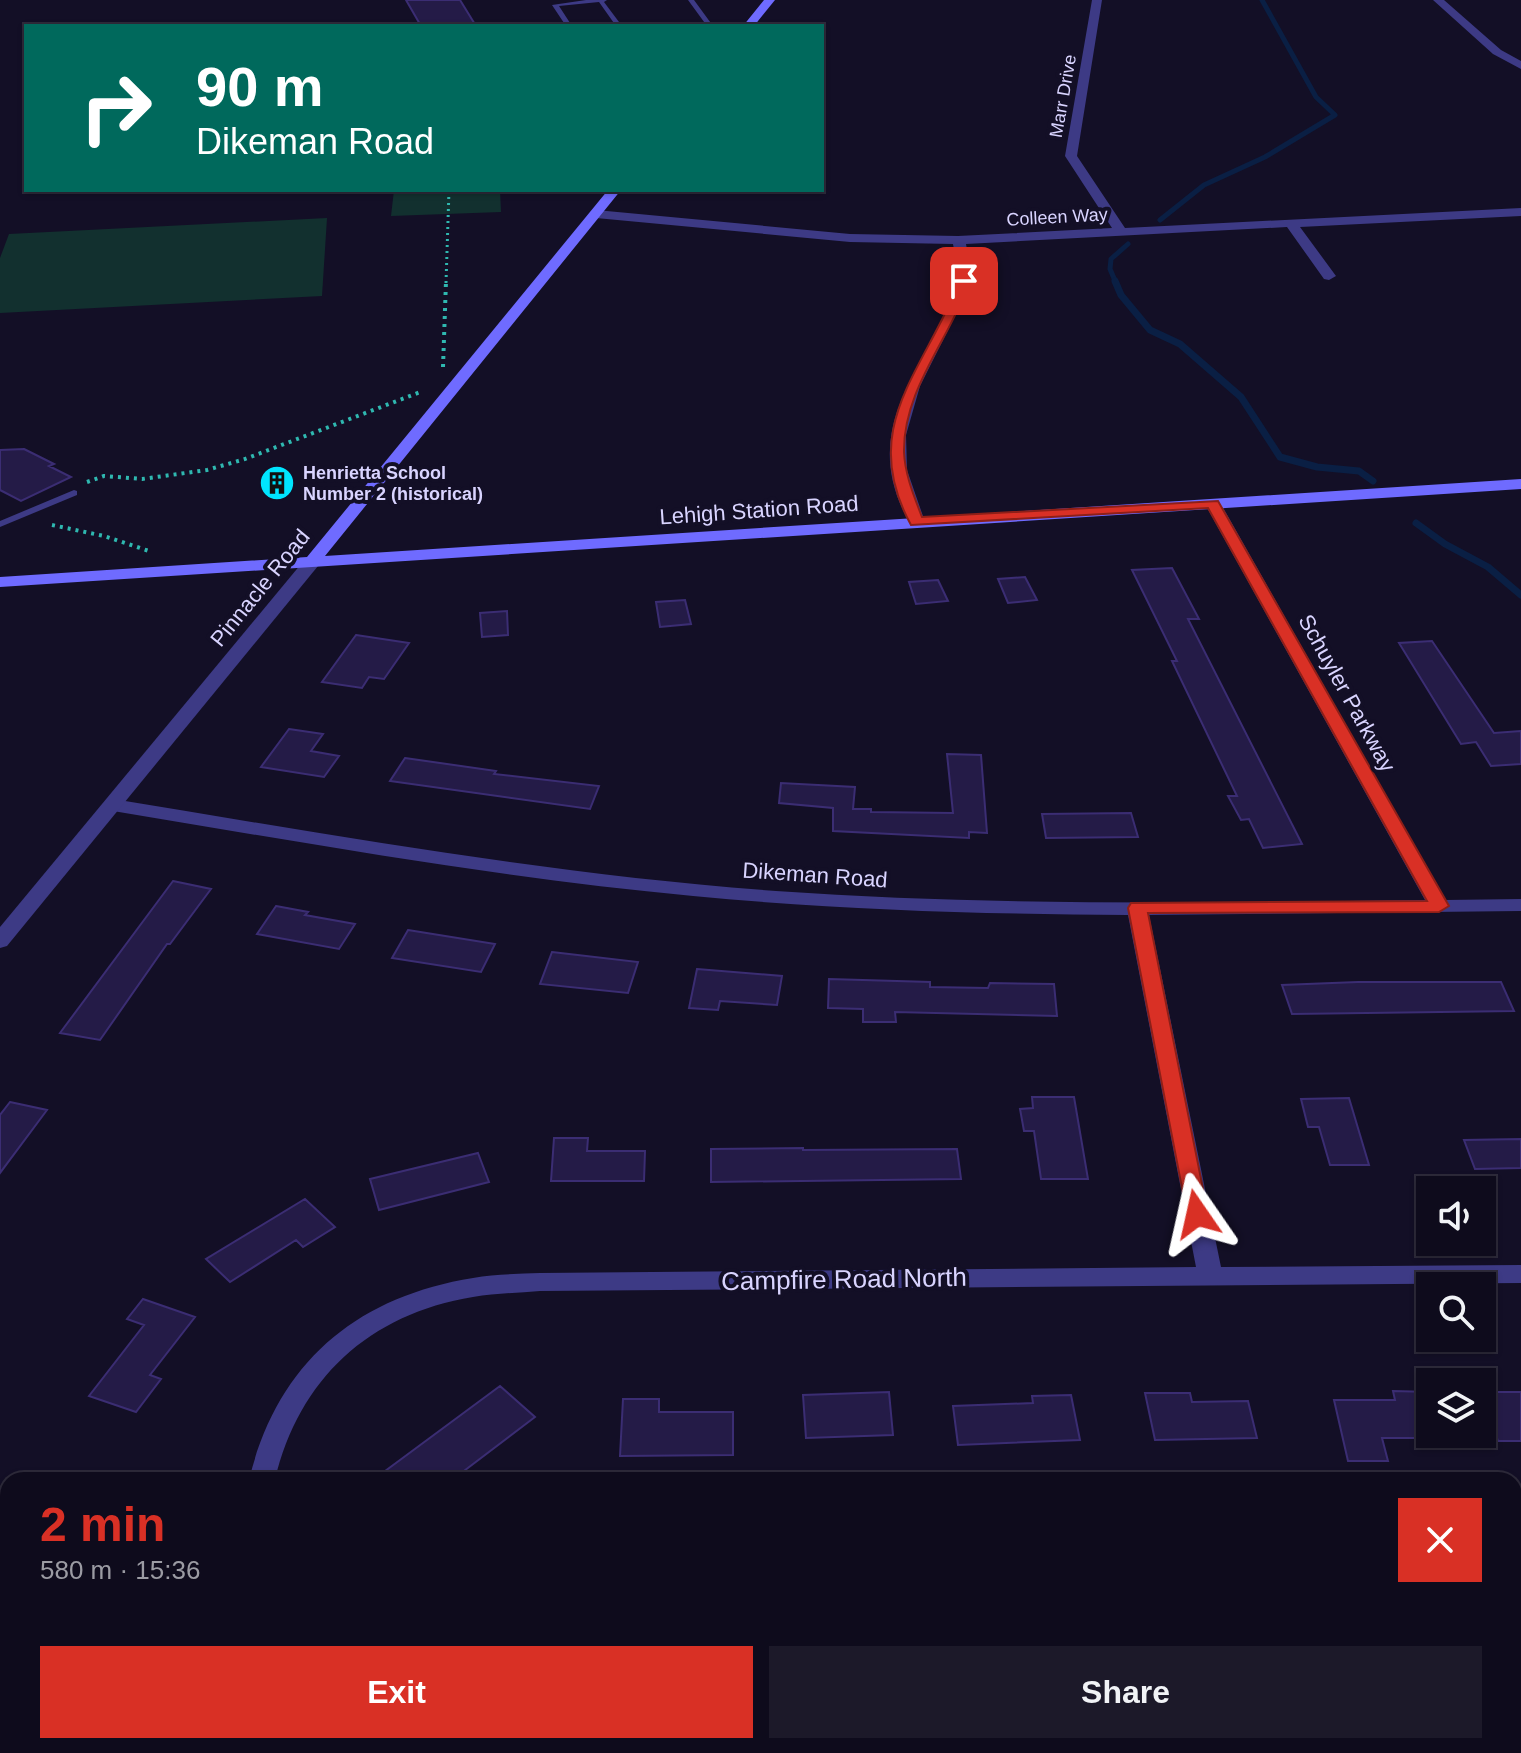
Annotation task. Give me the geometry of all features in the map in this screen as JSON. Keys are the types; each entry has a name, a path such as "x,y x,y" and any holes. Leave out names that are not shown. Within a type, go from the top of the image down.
{"main road":[{"path":"750,24 770,0"},
{"name":"Pinnacle Road","path":"312,562 613,192"},
{"name":"Lehigh Station Road","path":"0,582 1521,484"}],"street":[{"name":"Marr Drive","path":"1097,0 1071,156 1121,232"},
{"path":"1438,0 1497,52 1521,66"},
{"name":"Colleen Way","path":"596,214 850,238 958,240 1521,212"},
{"path":"1291,224 1329,276"},
{"path":"917,522 902,482 897,452 901,425 916,377 957,301 964,281 964,262 958,240"},
{"name":"Schuyler Parkway","path":"1213,504 1439,906"},
{"name":"Pinnacle Road","path":"0,941 312,562"},
{"name":"Dikeman Road","path":"113,805 439,858 651,886 898,904 1137,908 1521,905"},
{"path":"1137,908 1210,1275"},
{"name":"Campfire Road North","path":"264,1472 286,1412 310,1374 335,1351 373,1325 415,1303 471,1287 540,1282 1521,1274"}],"lane":[{"path":"568,24 555,5 602,0 618,24"},
{"path":"691,0 709,24"},
{"path":"0,524 74,493"}],"path":[{"path":"443,367 449,192"},
{"path":"79,480 86,482 104,476 142,479 207,470 245,459 423,391"},
{"path":"52,525 104,536 160,555"}],"green space":[{"path":"394,192 500,192 501,212 391,216"},
{"path":"327,218 322,296 0,313 0,258 9,234"}],"building":[{"path":"406,0 460,0 475,24 420,24"},
{"path":"24,449 54,464 49,466 71,477 21,501 0,490 0,450"},
{"path":"1172,568 1199,619 1188,619 1302,844 1263,848 1249,819 1241,820 1228,796 1237,796 1172,661 1177,661 1132,570"},
{"path":"1025,577 1037,600 1008,603 998,579"},
{"path":"938,580 948,601 916,604 909,582"},
{"path":"685,600 691,624 660,627 656,602"},
{"path":"507,611 508,635 482,637 480,613"},
{"path":"356,635 409,643 384,679 369,677 362,688 322,682"},
{"path":"1432,641 1494,733 1521,731 1521,764 1491,766 1476,742 1461,744 1399,643"},
{"path":"289,729 323,734 311,751 339,756 324,777 261,767"},
{"path":"947,754 981,755 987,833 969,832 969,838 833,831 833,808 779,803 781,783 855,787 853,809 953,813"},
{"path":"405,758 496,771 494,774 599,786 590,809 390,781"},
{"path":"1131,813 1138,837 1046,838 1042,814"},
{"path":"173,881 211,889 167,944 100,1040 60,1033"},
{"path":"276,906 355,924 339,949 257,934"},
{"path":"408,930 495,944 481,972 392,958"},
{"path":"552,952 638,962 628,993 540,984"},
{"path":"697,969 782,976 777,1005 720,1001 718,1010 689,1008"},
{"path":"829,979 930,982 930,987 988,988 990,983 1054,984 1057,1016 895,1012 896,1022 863,1022 863,1009 828,1008"},
{"path":"1501,982 1514,1011 1292,1014 1282,985"},
{"path":"1032,1097 1074,1097 1088,1179 1041,1179 1034,1131 1024,1131 1020,1109 1033,1108"},
{"path":"1349,1098 1369,1165 1330,1165 1319,1127 1308,1127 1301,1099"},
{"path":"10,1102 47,1110 0,1173 0,1115"},
{"path":"554,1138 588,1138 587,1151 645,1151 644,1181 551,1181"},
{"path":"1521,1139 1521,1168 1475,1169 1464,1140"},
{"path":"711,1149 957,1149 961,1179 711,1182"},
{"path":"478,1153 489,1182 379,1210 370,1179"},
{"path":"305,1199 335,1227 303,1247 296,1240 230,1282 206,1259"},
{"path":"143,1299 195,1317 150,1375 161,1379 136,1412 89,1396 144,1325 127,1319"},
{"path":"500,1386 535,1417 463,1472 384,1472"},
{"path":"1393,1391 1416,1392 1416,1438 1382,1438 1388,1461 1348,1461 1334,1400 1395,1400"},
{"path":"889,1392 893,1435 806,1438 803,1395"},
{"path":"1496,1392 1521,1392 1521,1441 1498,1441"},
{"path":"1145,1393 1190,1393 1192,1402 1248,1401 1257,1438 1155,1440"},
{"path":"1071,1395 1080,1440 958,1445 953,1406 1033,1403 1032,1396"},
{"path":"623,1399 659,1399 659,1412 733,1412 733,1455 620,1456"}],"waterway":[{"path":"1160,220 1204,185 1265,157 1335,115 1316,97 1262,0"},
{"path":"1116,283 1110,269 1111,259 1128,244"},
{"path":"1115,281 1121,295 1150,330 1180,344 1241,397 1280,457 1317,467 1359,471 1373,481"},
{"path":"1416,523 1445,544 1488,567 1521,595"}],"place":[{"name":"Henrietta School Number 2 (historical)","path":"277,483"}],"route":[{"path":"964,281 957,301 916,377 901,425 897,452 902,482 917,522 1213,504 1439,906 1137,908 1197,1214"}]}
